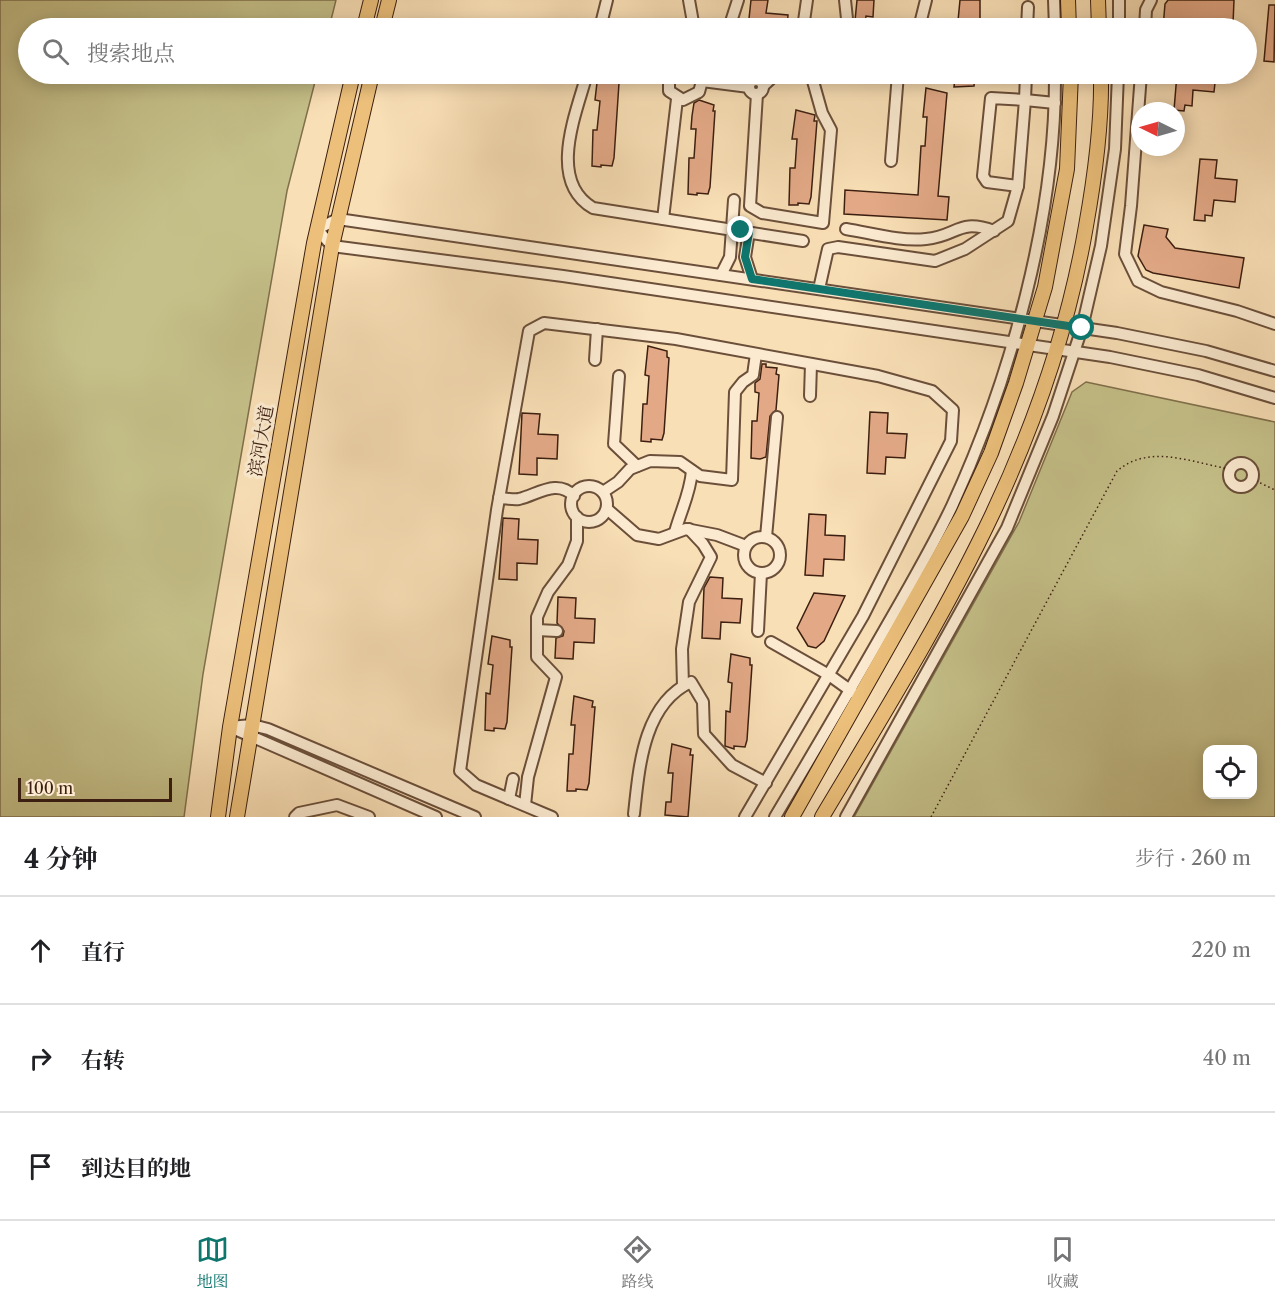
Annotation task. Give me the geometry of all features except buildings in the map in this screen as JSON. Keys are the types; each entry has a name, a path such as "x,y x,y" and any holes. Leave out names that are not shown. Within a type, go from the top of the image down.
{"main road":[{"path":"366,18 371,0"},
{"path":"384,18 389,0"},
{"path":"1068,0 1069,18"},
{"path":"1098,0 1099,18"},
{"name":"滨河大道","path":"218,817 230,728 317,228 351,84"},
{"path":"237,817 332,246 370,84"},
{"path":"792,817 856,694 962,516 991,453 1045,287 1067,169 1071,84"},
{"path":"822,817 948,605 983,538 1019,459 1058,349 1076,288 1096,172 1100,84"}],"street":[{"path":"602,18 607,0"},
{"path":"689,0 692,18"},
{"path":"732,18 738,0"},
{"path":"804,18 807,0"},
{"path":"845,0 848,18"},
{"path":"922,18 926,0"},
{"path":"1054,0 1055,18"},
{"path":"1119,0 1119,18"},
{"path":"1146,18 1150,0"},
{"path":"1027,18 1028,7"},
{"path":"584,84 571,135 567,170 573,189 582,201 593,208 803,241"},
{"path":"663,219 678,99 667,84"},
{"path":"678,99 695,97 699,84"},
{"path":"741,84 757,89"},
{"path":"763,84 757,89 750,206 762,213 824,223 831,130 822,113 814,84"},
{"path":"891,161 897,84"},
{"path":"819,289 828,249 838,247 935,261 965,249 1008,221 1018,186 1025,84"},
{"path":"775,817 856,694 952,507 991,413 1034,260 1049,174 1055,84"},
{"path":"846,817 1007,528 1053,416 1082,328 1101,246 1115,149 1118,84"},
{"path":"1140,84 1125,254 1138,282 1161,292 1237,311 1275,324"},
{"path":"1018,186 987,182 983,176 991,98 1055,103"},
{"path":"721,274 730,257 734,200"},
{"path":"1275,371 1206,351 1082,328 721,274 338,219 317,228 332,246 563,276 1028,344 1198,375 1275,398"},
{"path":"846,229 925,240 968,225 994,231"},
{"path":"749,232 745,257 752,279"},
{"path":"552,817 528,810 476,785 460,771 499,498 529,331 544,323 597,328 878,376 932,391 953,410 951,441 863,616 745,817"},
{"path":"595,360 597,328"},
{"path":"603,492 618,482 630,469 650,461 680,462 700,476 732,480 735,393 743,382 753,375 756,354"},
{"path":"810,396 811,364"},
{"path":"620,376 614,444 637,466"},
{"path":"766,537 777,417"},
{"path":"1244,463 1251,468 1252,479 1244,487 1236,486 1228,477 1230,469 1236,464 1244,463"},
{"path":"675,532 680,515 686,506 692,471"},
{"path":"573,496 587,486 603,492"},
{"path":"499,498 518,499 539,490 558,487 569,491 573,496 572,507 578,517 577,542 568,565 548,592 537,617 537,657 556,677 528,777 528,810"},
{"path":"603,492 607,509 637,535 659,538 689,529 717,535 746,546"},
{"path":"578,517 595,521 607,509"},
{"path":"683,686 682,649 689,602 711,557 689,529"},
{"path":"766,537 779,548 779,560 773,569 761,573 747,564 746,546 754,538 766,537"},
{"path":"758,631 761,573"},
{"path":"537,630 557,631"},
{"path":"771,642 829,675 856,694"},
{"path":"634,814 641,756 652,726 676,689 691,682 703,702 704,734 732,765 766,783"},
{"path":"230,728 251,731 475,817"},
{"path":"251,731 436,817"},
{"path":"509,799 513,779"},
{"path":"295,817 299,813 337,805 369,817"}],"path":[{"path":"931,817 1117,471 1130,460 1163,455 1230,469"},
{"path":"1252,479 1275,490"}],"shaded area":[{"path":"0,0 336,0 332,18 18,18 18,84 314,84 287,191 203,674 184,817 0,817"},
{"path":"1086,382 1275,422 1275,817 854,817 1019,522 1072,392"}],"route":[{"path":"741,230 749,232 745,257 752,279 1082,328"}]}
